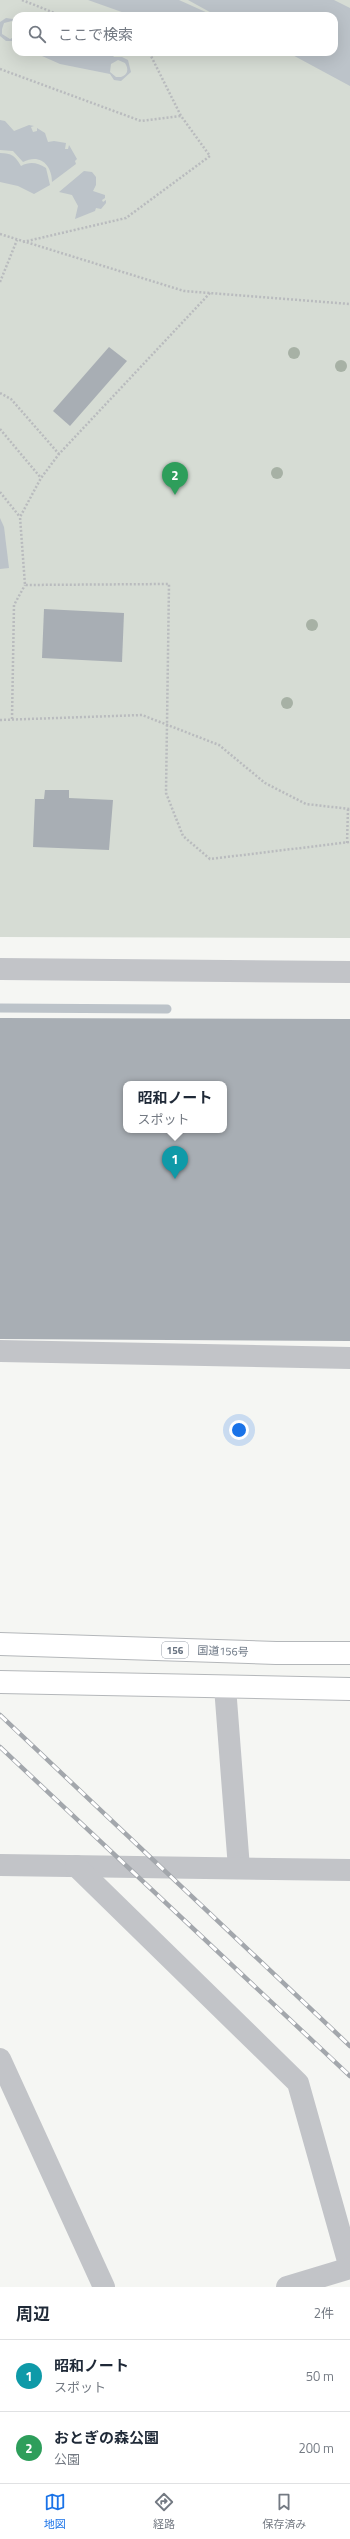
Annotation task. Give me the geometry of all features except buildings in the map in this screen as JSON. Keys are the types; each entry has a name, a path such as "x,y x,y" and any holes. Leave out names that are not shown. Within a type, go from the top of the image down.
{"highway":[{"name":"国道156号","path":"0,1644 276,1653 350,1653"},
{"path":"0,1682 350,1689"}],"street":[{"path":"0,969 350,972"},
{"path":"0,1351 350,1358"},
{"path":"224,1687 239,1868"},
{"path":"0,1864 350,1870"},
{"path":"76,1866 298,2082 350,2268 289,2287"},
{"path":"0,2059 104,2287"}],"path":[{"path":"22,0 52,12"},
{"path":"22,242 126,218 210,156 181,116 151,56"},
{"path":"0,69 141,121 181,116"},
{"path":"0,234 184,291 350,304"},
{"path":"0,282 17,240"},
{"path":"12,719 14,605 25,585 20,517 41,478 59,454 210,293"},
{"path":"0,393 11,399 59,454"},
{"path":"0,429 41,478"},
{"path":"0,492 20,517"},
{"path":"0,720 142,715 169,726 219,745 266,783 306,804 349,809 349,843 210,860 183,836 166,793 169,726 170,584 25,585"}],"shaded area":[{"path":"0,0 350,0 350,938 0,937"},
{"path":"88,0 179,0 206,12 122,12"},
{"path":"188,0 334,0 350,8 350,86 294,56 338,56 338,12 210,12"},
{"path":"6,18 12,19 12,21 4,23 2,34 10,39 12,38 12,41 6,41 0,36 0,22"},
{"path":"42,56 114,56 113,57 122,57 128,60 131,72 121,81 114,80 110,74 60,64","holes":["118,60 125,63 127,72 121,77 116,77 110,72 111,64"]},
{"path":"0,120 5,121 14,131 29,125 34,126 31,127 33,132 37,131 37,128 45,133 48,142 54,141 66,143 65,149 68,149 69,145 77,159 75,161 76,164 52,182 50,170 44,162 35,159 23,162 13,151 0,150"},
{"path":"0,153 13,156 21,166 34,163 46,168 50,185 34,194 18,186 0,182"},
{"path":"84,171 92,172 96,177 96,185 93,191 105,195 105,198 102,200 103,202 106,200 106,203 101,209 96,208 95,211 75,219 78,206 72,195 59,192"},
{"path":"0,518 4,527 9,568 0,569"}],"waterway":[{"path":"0,1008 167,1009"}],"railway":[{"path":"0,1715 350,2046"},
{"path":"0,1747 350,2076"}],"place":[{"name":"おとぎの森公園","path":"175,495"},
{"name":"昭和ノート","path":"175,1179"}]}
